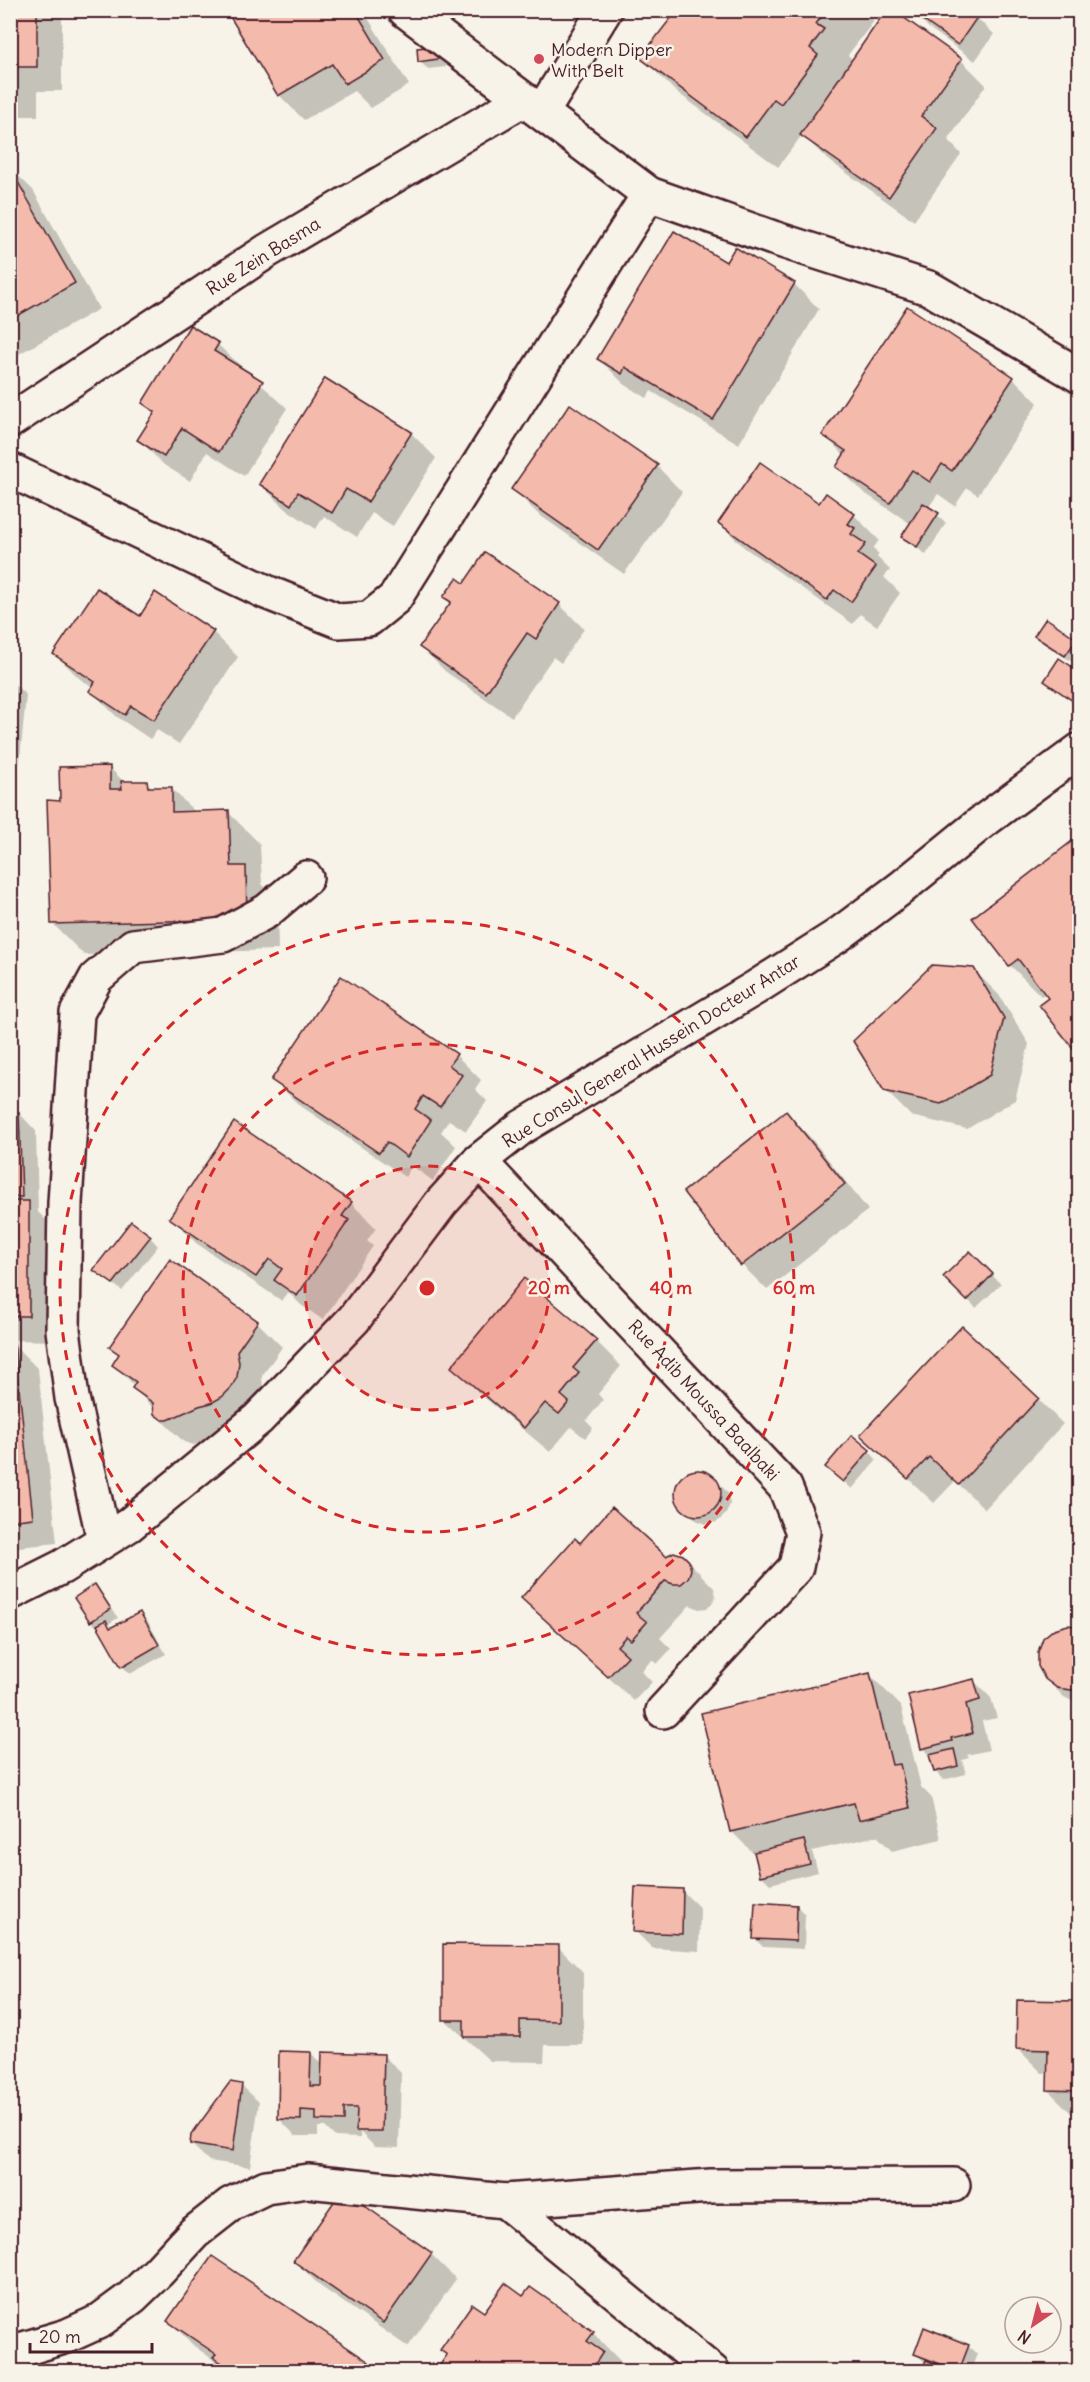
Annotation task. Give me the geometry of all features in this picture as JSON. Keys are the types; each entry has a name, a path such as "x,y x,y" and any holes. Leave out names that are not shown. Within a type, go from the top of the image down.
{"street":[{"path":"405,10 649,194 773,238 929,288 1080,376"},
{"path":"532,106 605,10"},
{"name":"Rue Zein Basma","path":"10,421 267,251 532,106"},
{"path":"10,470 266,592 339,621 369,619 395,598 649,194"},
{"name":"Rue Consul General Hussein Docteur Antar","path":"10,1593 62,1567 129,1525 258,1419 354,1319 441,1203 479,1161 522,1127 755,988 837,936 981,823 1080,750"},
{"path":"104,1540 72,1398 63,1330 65,1203 77,1013 96,978 133,946 223,935 267,911 306,878"},
{"name":"Rue Adib Moussa Baalbaki","path":"479,1161 785,1487 803,1532 796,1567 663,1711"},
{"path":"10,2353 66,2336 98,2322 132,2297 159,2272 194,2233 231,2204 266,2187 308,2181 505,2201 711,2186 952,2185"},
{"path":"505,2201 712,2372"}],"building":[{"path":"10,10 37,10 37,67 14,67 13,91 10,91"},
{"path":"226,10 355,10 385,60 345,84 332,64 278,96"},
{"path":"668,10 826,10 816,24 824,29 810,48 818,55 781,104 774,99 746,137 640,58 671,18 665,14"},
{"path":"886,10 893,10 962,59 921,116 937,128 889,197 800,135"},
{"path":"971,10 978,16 958,45 910,11"},
{"path":"437,46 438,59 418,62 417,48"},
{"path":"10,168 75,283 10,320"},
{"path":"674,231 726,262 735,247 795,283 713,420 625,367 622,374 597,359"},
{"path":"907,306 1014,377 952,471 942,464 930,482 912,470 890,503 836,467 846,451 822,435"},
{"path":"190,325 219,343 214,351 263,381 219,452 182,428 164,457 137,440 155,412 142,403"},
{"path":"325,378 412,432 368,502 346,489 332,513 298,492 291,505 259,484"},
{"path":"570,404 658,465 598,550 511,489"},
{"path":"760,462 819,503 826,493 855,514 848,524 855,528 851,534 866,544 858,554 876,567 851,602 834,590 827,600 718,523"},
{"path":"923,503 939,513 917,547 901,537"},
{"path":"485,552 560,603 536,639 527,633 486,693 419,647 451,602 443,597 457,578 464,583"},
{"path":"97,588 140,616 155,592 214,631 154,720 131,706 125,715 89,691 95,682 53,654"},
{"path":"1046,618 1077,639 1065,656 1034,636"},
{"path":"1059,658 1080,672 1079,705 1044,681"},
{"path":"110,766 110,789 122,789 121,781 147,781 148,787 172,787 172,812 229,810 231,866 246,866 247,919 51,924 47,800 60,801 59,767"},
{"path":"1080,835 1080,1057 1039,1005 1048,998 1018,959 1009,966 972,918"},
{"path":"932,965 974,968 1004,1018 990,1075 941,1104 884,1091 853,1041"},
{"path":"341,976 457,1054 449,1065 462,1075 440,1107 423,1096 415,1109 431,1120 407,1157 387,1142 379,1153 271,1080"},
{"path":"786,1111 845,1184 741,1266 683,1192"},
{"path":"10,1112 19,1112 22,1197 10,1197"},
{"path":"234,1122 352,1202 342,1216 349,1220 297,1296 274,1280 282,1269 269,1259 256,1277 169,1218"},
{"path":"10,1201 29,1201 29,1316 10,1316"},
{"path":"131,1221 151,1236 113,1284 93,1270"},
{"path":"970,1251 993,1274 967,1301 943,1277"},
{"path":"170,1259 258,1321 237,1351 239,1363 237,1377 231,1388 211,1403 168,1420 162,1420 154,1414 153,1403 132,1388 136,1382 112,1365 119,1354 109,1347"},
{"path":"524,1278 597,1340 573,1368 579,1373 561,1395 569,1402 559,1414 545,1403 524,1428 451,1367"},
{"path":"962,1326 1039,1398 959,1485 929,1457 908,1479 860,1435"},
{"path":"14,1342 33,1518 10,1521 10,1343"},
{"path":"852,1435 870,1450 843,1482 825,1467"},
{"path":"698,1470 714,1477 721,1493 714,1509 698,1516 682,1509 675,1493 682,1477"},
{"path":"612,1507 666,1556 674,1552 683,1555 689,1561 691,1570 688,1578 681,1584 665,1581 636,1613 647,1622 631,1640 626,1636 617,1646 628,1656 608,1677 521,1598 575,1538 580,1543"},
{"path":"95,1584 111,1609 90,1622 74,1598"},
{"path":"140,1612 159,1645 121,1667 97,1625 106,1620 110,1628"},
{"path":"1068,1625 1080,1627 1080,1689 1057,1688 1045,1679 1038,1666 1038,1652 1043,1638 1054,1629"},
{"path":"870,1673 892,1765 900,1764 910,1808 859,1820 854,1803 730,1832 701,1713"},
{"path":"974,1679 980,1700 966,1704 973,1733 921,1749 908,1695"},
{"path":"954,1749 958,1766 934,1772 929,1755"},
{"path":"804,1840 810,1864 760,1876 754,1852"},
{"path":"635,1887 683,1889 682,1934 633,1932"},
{"path":"755,1902 797,1905 796,1941 753,1939"},
{"path":"443,1944 559,1945 559,2021 520,2020 520,2037 464,2037 464,2020 443,2020"},
{"path":"1017,2000 1080,2001 1080,2091 1047,2090 1048,2050 1016,2049"},
{"path":"279,2051 311,2052 310,2086 321,2086 322,2052 384,2054 382,2131 356,2131 357,2108 344,2108 344,2121 316,2120 316,2111 301,2110 301,2120 278,2119"},
{"path":"230,2082 242,2084 233,2151 190,2144 191,2135"},
{"path":"342,2190 432,2253 383,2323 293,2261"},
{"path":"212,2256 369,2362 363,2372 241,2372 236,2368 234,2371 213,2357 216,2354 167,2321"},
{"path":"505,2283 523,2296 530,2287 594,2332 587,2341 603,2352 590,2372 435,2372 447,2355 440,2350 472,2304 484,2312"},
{"path":"924,2327 969,2345 959,2371 914,2354"},
{"path":"926,2360 951,2370 951,2372 921,2372"}],"place":[{"name":"Modern Dipper With Belt","path":"539,59"}]}
